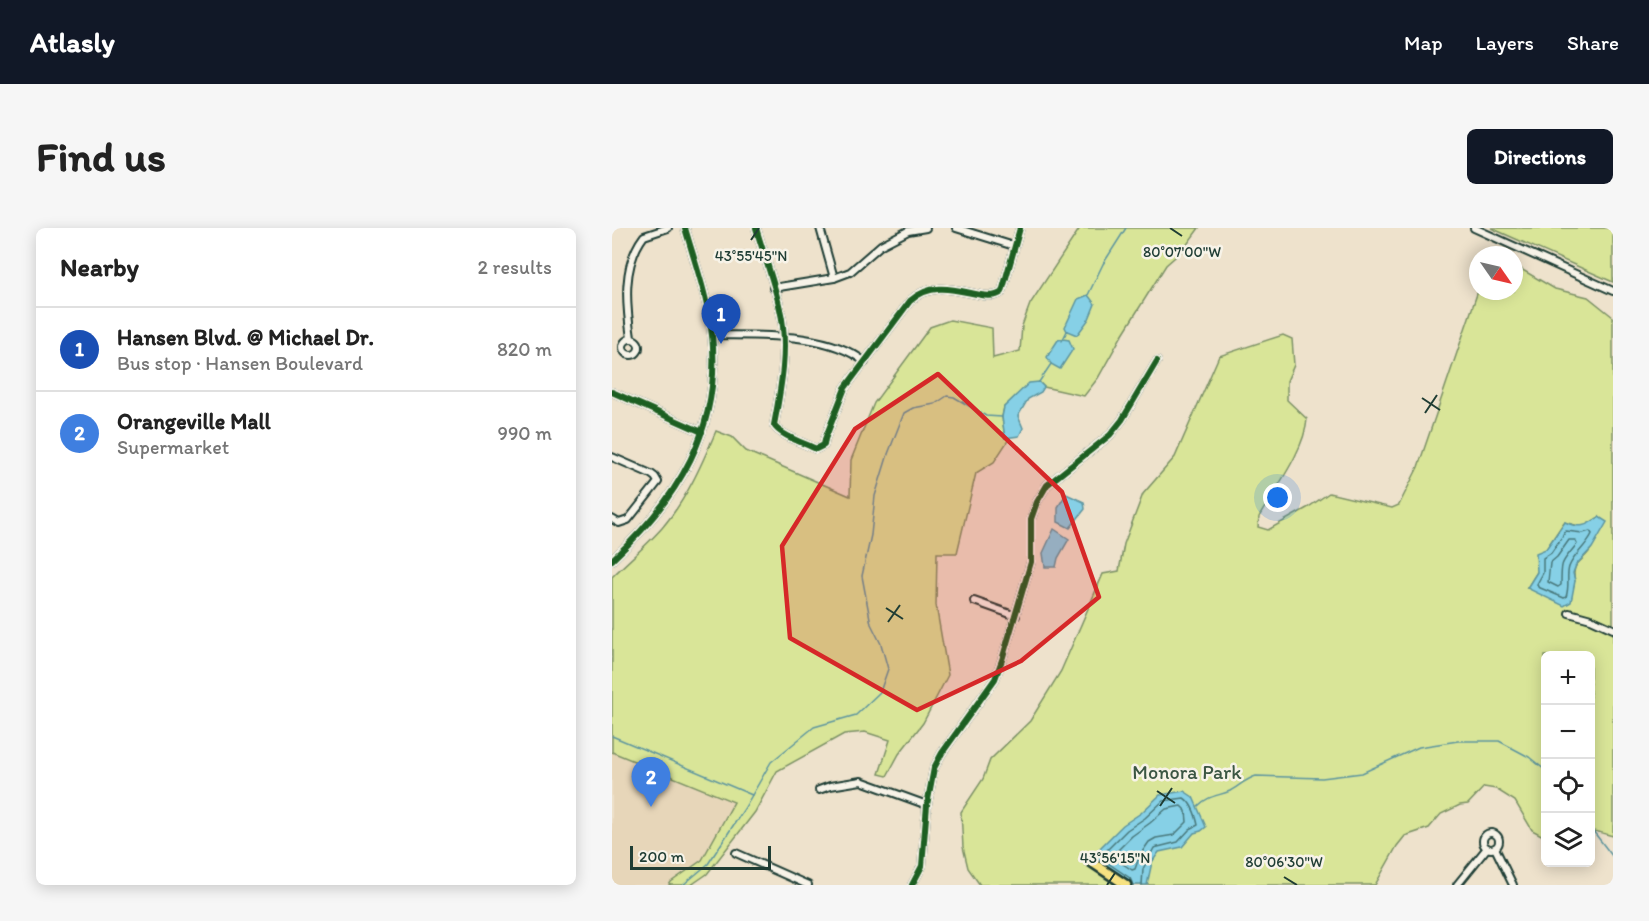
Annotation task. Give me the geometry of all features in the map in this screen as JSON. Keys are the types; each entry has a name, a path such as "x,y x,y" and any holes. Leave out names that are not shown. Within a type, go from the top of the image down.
{"highway":[{"path":"1090,861 1126,885"}],"street":[{"path":"631,338 627,295 629,268 644,236 668,228"},
{"path":"612,560 660,511 675,489 702,432 709,406 712,335 705,298 685,228"},
{"path":"756,228 780,309 784,336 782,372 774,425 780,433 816,449 824,445 845,388 910,301 925,291 944,288 992,296 1000,293 1020,228"},
{"path":"820,228 834,278"},
{"path":"773,288 834,278 850,272 881,245 908,231 926,228"},
{"path":"958,228 1014,246"},
{"path":"1474,228 1613,291"},
{"path":"712,335 784,336 843,348 865,362"},
{"path":"912,885 921,871 930,783 937,762 995,679 1016,616 1031,562 1031,519 1036,501 1047,485 1110,435 1122,420 1156,361"},
{"path":"612,392 702,432"},
{"path":"612,457 651,474 658,483 628,520 620,523 612,519"},
{"path":"974,601 1016,616"},
{"path":"1569,613 1591,619 1613,629"},
{"path":"819,790 861,781 927,805"},
{"path":"1487,848 1483,839 1491,833 1499,839 1495,848"},
{"path":"1487,848 1495,848"},
{"path":"1457,885 1487,848"},
{"path":"1495,848 1513,885"},
{"path":"736,853 808,885"}],"highlighted area":[{"path":"938,374 1062,492 1099,597 1021,661 917,710 790,638 782,546 855,429"}],"shaded area":[{"path":"612,752 734,802 702,860 669,885 612,885"}],"green space":[{"path":"1080,228 1199,228 1183,250 1166,265 1098,378 1084,396 1044,387 1039,382 1004,407 1002,417 1005,438 1011,436 994,462 976,473 957,553 937,553 936,605 948,675 923,723 899,754 887,776 879,774 890,740 865,732 844,734 777,771 755,812 707,874 691,885 669,885 702,860 734,802 612,752 612,577 650,541 671,517 692,482 716,431 732,437 746,451 850,496 851,460 874,403 930,327 950,320 992,328 993,358 1020,351 1022,326 1030,304"},
{"path":"1491,228 1613,228 1613,282"},
{"name":"Monora Park","path":"1523,270 1555,289 1588,297 1613,317 1613,836 1595,831 1595,651 1541,651 1541,835 1532,830 1515,801 1496,789 1484,787 1468,804 1460,805 1441,814 1429,828 1405,836 1375,885 980,885 968,868 963,847 961,812 983,779 990,760 1030,721 1061,671 1103,574 1119,571 1124,544 1143,494 1175,457 1219,356 1283,335 1292,339 1294,365 1287,381 1287,400 1307,419 1305,431 1295,456 1259,517 1258,527 1268,530 1329,493 1392,508 1399,505 1418,467 1475,300 1523,300","holes":["1599,517 1589,552 1576,565 1575,581 1527,588 1537,572 1546,549 1564,522 1583,527"]}],"water":[{"path":"1088,295 1095,304 1089,319 1077,335 1067,331 1065,327 1078,299"},
{"path":"1058,340 1069,340 1073,349 1060,369 1051,364 1047,357"},
{"path":"1039,382 1044,387 1041,392 1028,399 1018,416 1023,428 1019,436 1005,438 1002,417 1004,407 1029,383"},
{"path":"1066,494 1084,502 1085,509 1070,528 1058,522 1058,507"},
{"path":"1599,517 1607,522 1592,548 1576,565 1573,573 1575,581 1571,602 1564,606 1527,588 1537,572 1536,553 1546,549 1565,522 1583,526"},
{"path":"1054,529 1069,539 1058,558 1056,567 1045,567 1043,553"},
{"path":"1184,791 1193,797 1206,827 1194,833 1182,847 1159,852 1152,862 1147,885 1130,885 1093,860 1097,851 1123,825 1141,813 1160,795"}],"waterway":[{"path":"1088,295 1103,264 1126,228"},
{"path":"1062,341 1067,331"},
{"path":"1039,382 1051,364"},
{"path":"683,885 708,864 771,762 814,727 856,715 880,692 888,669 881,644 871,624 862,576 871,535 875,496 904,413 913,408 935,404 947,396 954,397 986,416 1002,417"},
{"path":"612,736 752,795"},
{"path":"1198,806 1205,800 1230,791 1256,776 1322,778 1362,773 1419,747 1458,741 1499,741 1529,757 1541,767"},
{"path":"1595,834 1613,857"}],"cycle path":[{"path":"612,560 636,537 675,487 702,431 710,401 713,369 710,321 685,228"},
{"path":"756,228 783,323 783,367 774,425 786,435 816,449 824,445 845,388 910,301 922,293 935,289 948,289 985,296 1002,292 1020,228"},
{"path":"912,885 922,866 927,805 934,768 942,753 995,679 1002,660 1031,562 1031,519 1037,502 1047,485 1110,435 1122,420 1157,361"},
{"path":"612,392 702,432"}],"place":[{"name":"Hansen Blvd. @ Michael Dr.","path":"721,344"},
{"name":"Orangeville Mall","path":"651,807"}]}
